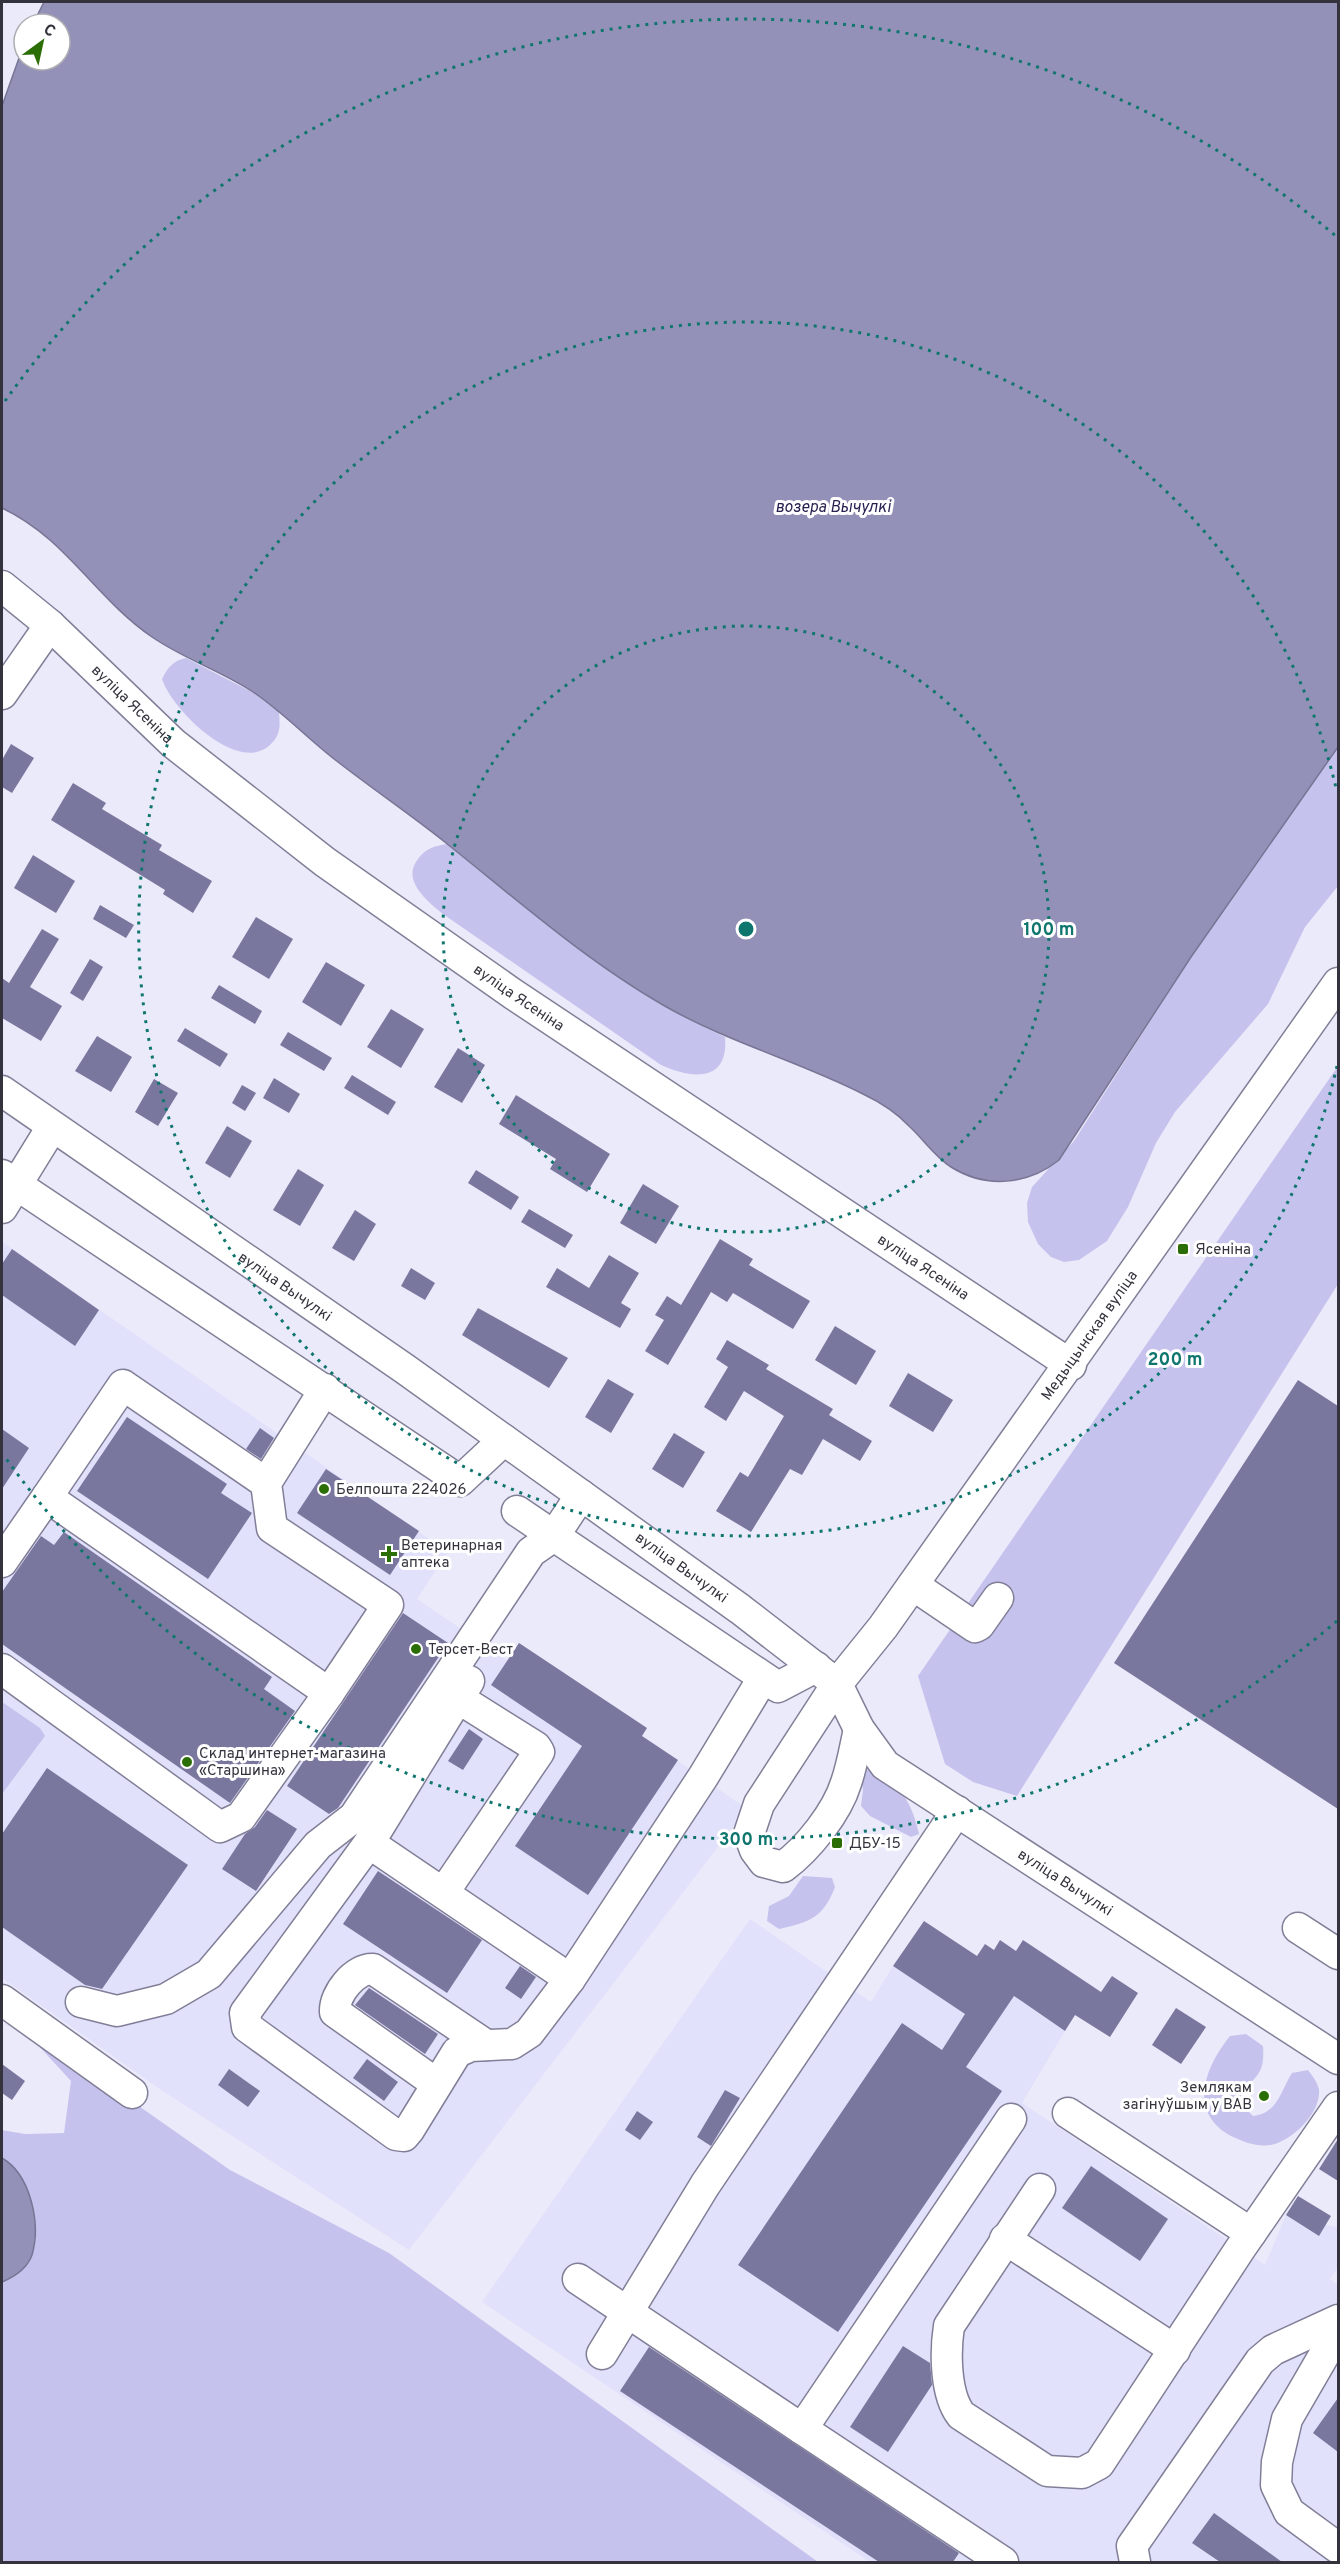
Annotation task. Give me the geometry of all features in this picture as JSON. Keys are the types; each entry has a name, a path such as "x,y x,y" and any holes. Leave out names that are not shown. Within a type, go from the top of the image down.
{"street":[{"name":"вуліца Ясеніна","path":"2,585 50,625 173,743 325,862 513,993 1071,1365"},
{"path":"2,694 50,625"},
{"name":"Медыцынская вуліца","path":"859,1729 846,1785 820,1831 802,1853 783,1867 764,1862 755,1850 749,1834 759,1804 826,1675 913,1585 1071,1365 1338,983"},
{"name":"вуліца Вычулкі","path":"2,1092 405,1369 740,1609 826,1675 859,1729 885,1765 1338,2059"},
{"path":"52,1127 6,1189 325,1389 460,1481 504,1440"},
{"path":"2,1562 123,1385 266,1484"},
{"path":"2,1669 220,1827 242,1817 388,1605 272,1528 266,1484 325,1389"},
{"path":"581,1495 369,1843 245,2013 244,2021 247,2027 396,2135 404,2136 457,2052 471,2046 512,2044 529,2033 570,1979 703,1778 763,1678"},
{"path":"47,1497 329,1693"},
{"path":"517,1511 777,1687 826,1675"},
{"path":"81,2002 117,2011 165,1999 209,1974 318,1845 354,1817 531,1552 554,1536"},
{"path":"913,1585 975,1627 979,1625 998,1598"},
{"path":"444,1892 539,1752 536,1747 458,1698"},
{"path":"602,2354 705,2185 957,1811"},
{"path":"369,1843 570,1979"},
{"path":"1298,1928 1338,1954"},
{"path":"437,2084 335,2012 334,2004 354,1975 367,1969 374,1969 486,2045"},
{"path":"2,2000 132,2094"},
{"path":"1040,2189 950,2326 946,2344 953,2404 962,2415 1047,2471 1082,2473 1099,2464 1251,2233 1338,2107"},
{"path":"1068,2113 1251,2233"},
{"path":"802,2429 1011,2119"},
{"path":"1005,2239 1175,2350"},
{"path":"578,2279 1003,2562"},
{"path":"1135,2562 1132,2546 1260,2361 1273,2350 1338,2320"},
{"path":"1338,2331 1287,2419 1276,2462 1276,2485 1289,2512 1338,2548"}],"shaded area":[{"path":"186,658 252,692 279,712 279,730 270,745 257,752 241,752 208,735 192,721 168,692 162,679 171,665"},
{"path":"1338,747 1338,886 1305,927 1268,1004 1175,1112 1156,1143 1128,1207 1107,1241 1079,1260 1064,1262 1051,1257 1038,1244 1028,1222 1027,1203 1032,1187 1074,1141 1191,957"},
{"path":"447,844 546,924 615,974 687,1018 725,1037 725,1052 721,1063 715,1070 706,1074 685,1073 661,1065 443,914 418,890 412,875 418,859 424,852"},
{"path":"1338,1066 1338,1284 1017,1796 973,1782 945,1764 918,1676"},
{"path":"2,1242 448,1552 417,1599 507,1660 519,1643 647,1728 642,1736 747,1809 409,2250 161,2090 2,1978"},
{"path":"2,1702 40,1728 45,1736 2,1794"},
{"path":"866,1769 887,1780 902,1793 912,1811 919,1834 911,1837 870,1816 861,1806 863,1790 861,1776"},
{"path":"803,1876 832,1878 835,1887 826,1906 814,1917 779,1929 767,1921 769,1906 789,1896"},
{"path":"750,1919 871,2002 893,1966 965,2014 1014,1996 1065,2031 1022,2103 1265,2265 1286,2215 1318,2235 1325,2225 1338,2227 1338,2267 1330,2279 1338,2285 1338,2562 870,2562 482,2302"},
{"path":"12,2017 230,2170 389,2253 818,2562 2,2562 2,2282 19,2271 30,2258 35,2242 35,2229 31,2201 26,2187 12,2165 2,2158 2,2130 25,2134 64,2133 71,2081"},
{"path":"1246,2034 1263,2046 1261,2068 1242,2094 1239,2102 1253,2116 1268,2111 1273,2106 1292,2073 1308,2070 1319,2090 1315,2108 1304,2125 1288,2138 1271,2145 1250,2144 1231,2136 1217,2126 1209,2115 1205,2102 1205,2089 1213,2061 1230,2036"}],"water":[{"name":"возера Вычулкі","path":"44,2 1338,2 1338,747 1191,957 1059,1160 1034,1175 1020,1179 992,1181 964,1174 945,1163 905,1122 876,1101 813,1071 712,1030 663,1005 579,949 433,833 327,754 253,692 152,637 114,605 44,535 2,508 2,106 14,72 72,72 72,12 39,12"},
{"path":"2,2158 12,2166 27,2188 35,2229 30,2260 20,2272 2,2282"}],"building":[{"path":"11,744 34,758 12,793 2,787 2,760"},
{"path":"73,783 106,803 102,809 162,845 159,850 212,881 193,913 163,894 165,890 51,820"},
{"path":"33,855 75,881 56,913 14,888"},
{"path":"100,905 134,925 126,938 93,919"},
{"path":"256,917 293,939 269,979 232,957"},
{"path":"42,929 59,939 30,987 62,1006 41,1041 2,1018 2,978 9,983"},
{"path":"90,959 103,967 83,1001 70,993"},
{"path":"326,962 365,985 341,1026 302,1002"},
{"path":"219,985 262,1011 255,1024 211,998"},
{"path":"391,1009 424,1029 401,1068 367,1047"},
{"path":"185,1028 228,1054 220,1067 177,1041"},
{"path":"288,1032 332,1058 324,1071 280,1045"},
{"path":"97,1036 132,1057 111,1092 75,1071"},
{"path":"458,1048 485,1065 462,1103 434,1087"},
{"path":"352,1075 396,1102 388,1115 344,1088"},
{"path":"274,1078 300,1094 289,1113 263,1098"},
{"path":"154,1079 178,1093 158,1126 135,1112"},
{"path":"242,1085 256,1093 245,1111 232,1103"},
{"path":"516,1095 610,1154 587,1192 550,1169 556,1159 499,1124"},
{"path":"227,1126 252,1141 230,1178 205,1163"},
{"path":"298,1169 324,1185 300,1226 273,1210"},
{"path":"476,1170 519,1197 511,1210 468,1183"},
{"path":"643,1184 679,1206 656,1244 620,1223"},
{"path":"529,1209 573,1235 565,1248 521,1222"},
{"path":"355,1210 376,1224 354,1261 332,1248"},
{"path":"720,1239 753,1259 749,1265 810,1301 793,1329 733,1293 727,1302 711,1292 668,1365 645,1351 664,1320 655,1315 667,1296 681,1305"},
{"path":"12,1249 99,1310 75,1346 2,1295 2,1264"},
{"path":"609,1255 639,1273 621,1303 631,1309 620,1328 546,1287 557,1268 589,1288"},
{"path":"411,1268 435,1283 425,1300 401,1286"},
{"path":"478,1308 568,1358 549,1388 462,1335"},
{"path":"835,1326 876,1351 856,1385 815,1360"},
{"path":"727,1340 769,1365 766,1369 833,1409 829,1415 872,1441 860,1461 823,1439 802,1475 790,1469 751,1532 716,1511 740,1472 748,1477 784,1416 744,1391 726,1421 704,1407 728,1367 716,1359"},
{"path":"908,1373 953,1400 933,1432 889,1406"},
{"path":"608,1379 634,1394 611,1433 585,1417"},
{"path":"1298,1380 1338,1406 1338,1809 1114,1663"},
{"path":"127,1417 227,1484 221,1493 252,1513 208,1579 77,1491"},
{"path":"260,1428 274,1438 261,1459 246,1449"},
{"path":"2,1429 29,1448 2,1489"},
{"path":"674,1433 705,1452 683,1488 652,1469"},
{"path":"326,1469 419,1531 390,1575 297,1513"},
{"path":"64,1532 272,1677 264,1689 295,1711 230,1803 2,1644 2,1592 41,1536 54,1545"},
{"path":"403,1613 448,1643 338,1808 329,1814 287,1786"},
{"path":"519,1643 647,1728 642,1736 678,1760 588,1895 515,1846 582,1746 491,1685"},
{"path":"469,1729 483,1739 463,1770 448,1761"},
{"path":"47,1768 188,1865 102,1989 85,1985 2,1927 2,1834"},
{"path":"267,1810 297,1829 256,1891 222,1869 245,1834 255,1827"},
{"path":"378,1871 482,1940 447,1993 343,1924"},
{"path":"924,1921 977,1956 985,1944 994,1950 1000,1940 1016,1951 1023,1940 1101,1992 1112,1976 1138,1993 1110,2037 1075,2015 1065,2031 1014,1996 966,2067 1002,2091 838,2332 738,2265 902,2023 942,2050 965,2014 893,1966"},
{"path":"520,1966 536,1977 521,1999 505,1988"},
{"path":"369,1988 438,2034 425,2054 355,2005"},
{"path":"1176,2008 1206,2027 1181,2064 1152,2045"},
{"path":"367,2059 398,2082 384,2101 353,2078"},
{"path":"2,2064 25,2081 12,2100 2,2093"},
{"path":"229,2069 260,2091 248,2107 218,2085"},
{"path":"725,2090 740,2098 711,2146 697,2137"},
{"path":"637,2111 653,2122 640,2140 625,2130"},
{"path":"1338,2139 1338,2181 1319,2169"},
{"path":"1091,2166 1168,2219 1140,2261 1062,2208"},
{"path":"1298,2196 1331,2216 1319,2236 1286,2215"},
{"path":"903,2346 930,2363 932,2385 888,2452 850,2427"},
{"path":"649,2347 959,2553 953,2562 879,2562 620,2391"},
{"path":"1338,2398 1338,2452 1313,2433"},
{"path":"1214,2513 1282,2562 1220,2562 1192,2543"}],"place":[{"name":"Ясеніна","path":"1183,1249"},
{"name":"Белпошта 224026","path":"324,1489"},
{"name":"Ветеринарная аптека","path":"389,1554"},
{"name":"Терсет-Вест","path":"416,1649"},
{"name":"Склад интернет-магазина «Старшина»","path":"187,1762"},
{"name":"ДБУ-15","path":"837,1843"},
{"name":"Землякам загінуўшым у ВАВ","path":"1264,2096"}]}
